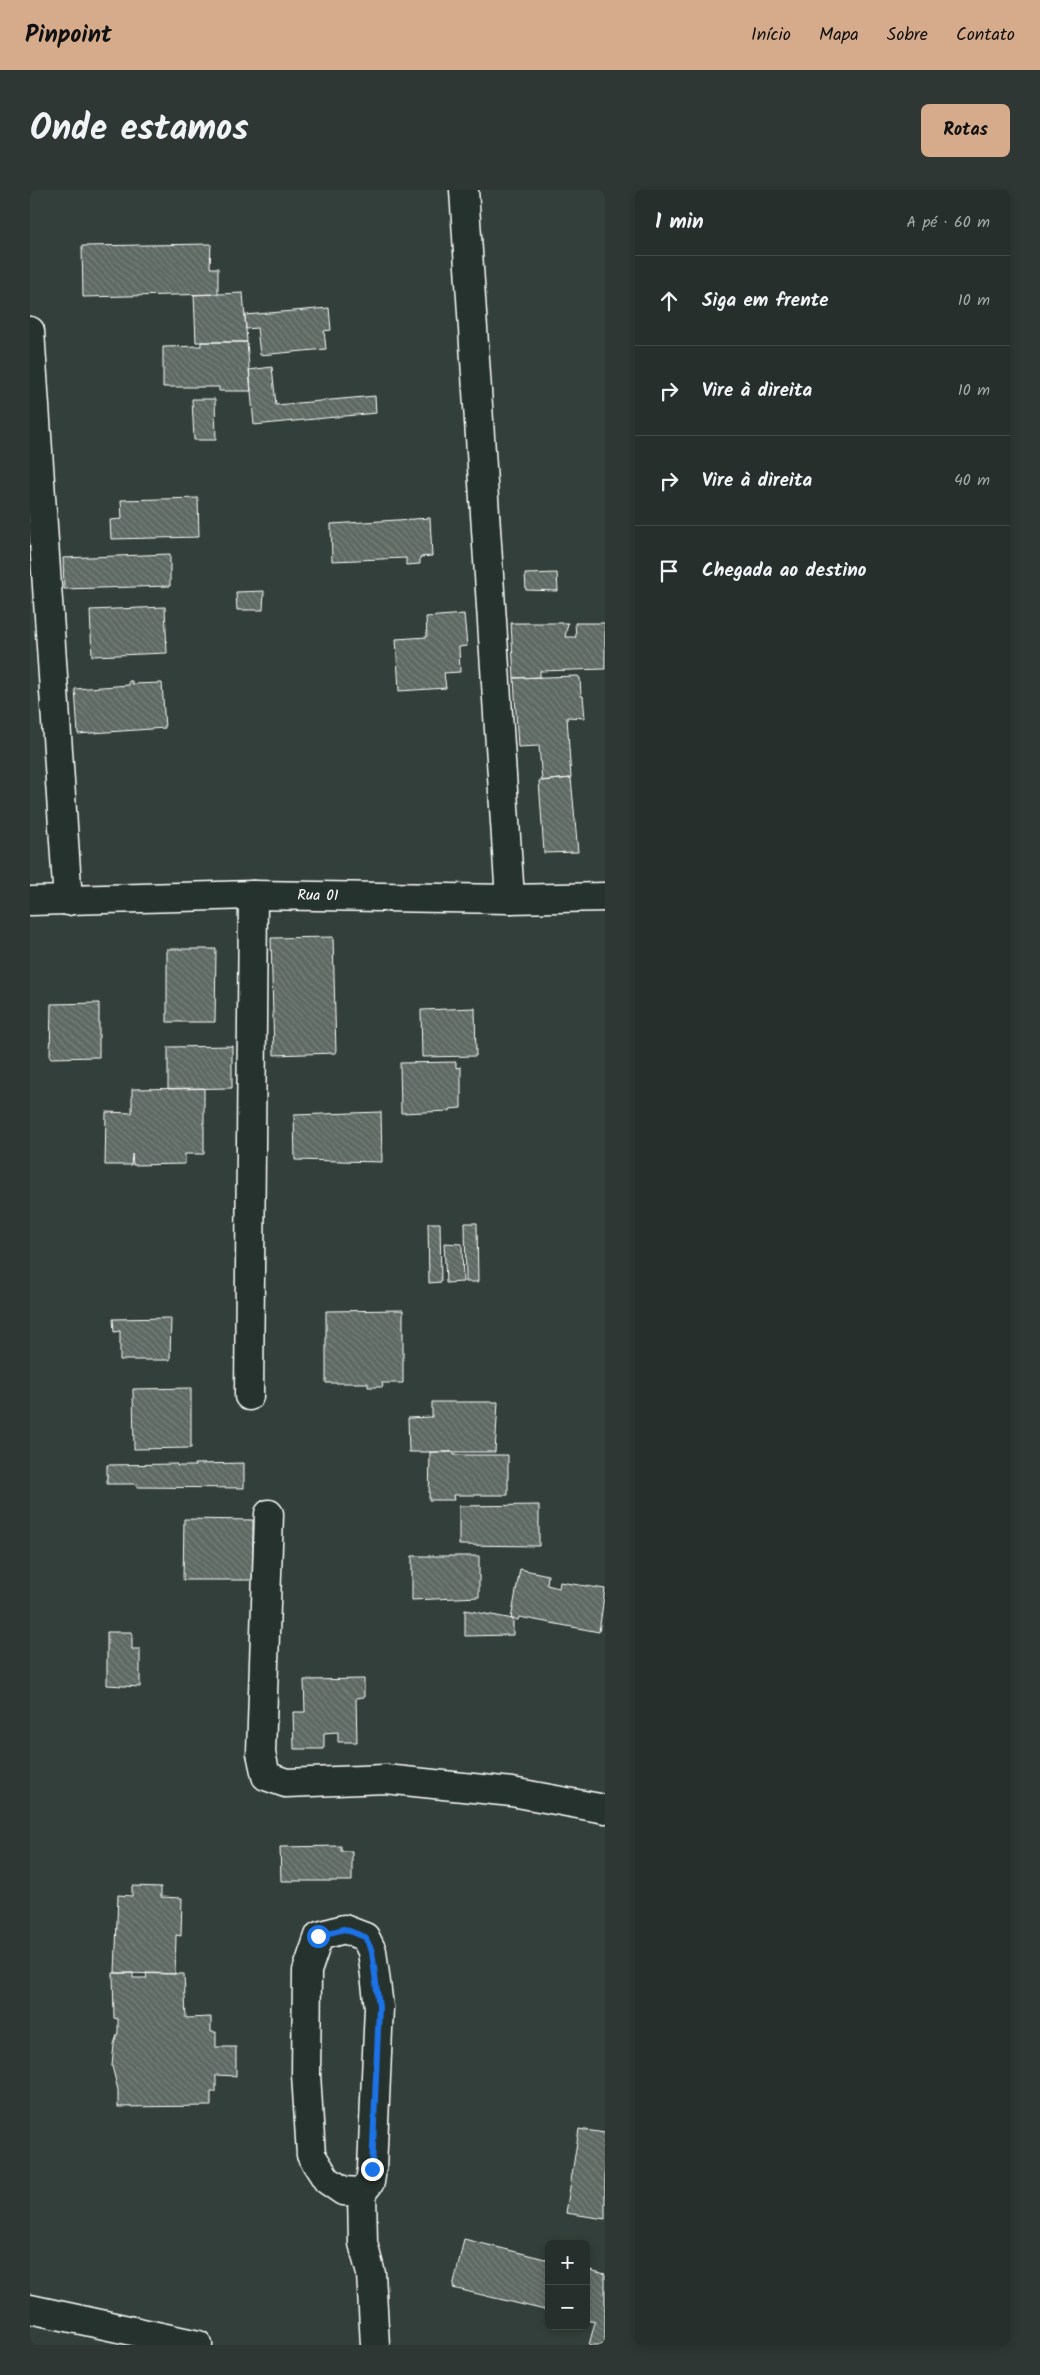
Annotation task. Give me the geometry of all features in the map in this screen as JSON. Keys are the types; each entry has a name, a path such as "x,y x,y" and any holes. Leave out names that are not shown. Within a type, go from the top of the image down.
{"street":[{"path":"464,190 510,899"},
{"path":"30,331 68,901"},
{"path":"249,1396 253,895"},
{"name":"Rua 01","path":"30,901 253,895 510,899 605,897"},
{"path":"268,1514 261,1753 266,1776 286,1783 385,1779 512,1792 605,1809"},
{"path":"362,2192 343,2191 327,2180 311,2155 306,2074 307,1971 318,1936 344,1929 365,1937 372,1951 379,2007 372,2169 370,2182 362,2192 363,2243 371,2274 375,2345"},
{"path":"30,2309 198,2345"}],"building":[{"path":"211,244 210,268 218,268 218,294 83,297 82,246"},
{"path":"243,293 247,342 196,342 194,295"},
{"path":"329,308 331,330 324,331 326,349 260,355 257,328 246,329 245,315"},
{"path":"201,342 247,342 251,391 219,391 219,387 163,387 163,347 201,346"},
{"path":"272,367 276,405 375,396 376,413 254,425 249,370"},
{"path":"192,399 215,399 216,440 194,440"},
{"path":"198,498 199,537 111,539 110,520 122,519 121,500"},
{"path":"430,518 432,556 420,557 420,564 406,565 406,558 332,561 331,524"},
{"path":"170,554 170,586 64,589 63,558"},
{"path":"557,573 558,591 526,590 525,574"},
{"path":"264,591 263,610 237,610 236,592"},
{"path":"165,607 167,653 92,656 90,610"},
{"path":"464,614 467,646 459,647 460,672 444,673 446,688 399,691 396,639 427,637 426,617"},
{"path":"511,623 568,623 565,637 576,637 575,623 605,623 605,669 540,671 540,677 514,678"},
{"path":"578,676 580,678 581,696 583,696 585,718 567,717 571,778 542,781 539,746 518,747 514,678"},
{"path":"129,681 132,681 132,684 162,683 165,728 78,734 75,689 129,685"},
{"path":"571,778 578,852 544,853 539,781"},
{"path":"333,937 336,1053 274,1055 271,938"},
{"path":"167,949 216,949 215,1022 167,1022"},
{"path":"99,1003 99,1057 50,1058 51,1004"},
{"path":"475,1008 476,1056 422,1057 421,1010"},
{"path":"232,1046 232,1088 168,1089 168,1047"},
{"path":"456,1062 456,1068 461,1067 461,1108 450,1109 450,1111 401,1113 400,1063"},
{"path":"204,1088 204,1154 185,1154 185,1164 133,1165 132,1154 131,1165 105,1165 106,1112 132,1113 132,1089"},
{"path":"381,1112 382,1162 295,1160 294,1115"},
{"path":"428,1223 440,1223 441,1282 429,1283"},
{"path":"465,1223 477,1223 478,1282 466,1282"},
{"path":"444,1243 462,1244 463,1282 446,1283"},
{"path":"403,1310 403,1383 382,1383 383,1387 368,1387 368,1383 326,1383 326,1311"},
{"path":"171,1318 170,1360 120,1360 120,1331 114,1332 113,1319"},
{"path":"191,1388 191,1448 134,1449 133,1389"},
{"path":"432,1402 498,1402 495,1452 409,1452 408,1418 432,1417"},
{"path":"430,1452 454,1452 454,1455 508,1455 508,1495 453,1495 454,1500 429,1500"},
{"path":"244,1463 244,1488 137,1487 136,1484 107,1484 107,1465 177,1464 177,1466 195,1466 194,1464"},
{"path":"539,1505 539,1546 459,1545 459,1506"},
{"path":"184,1519 253,1520 253,1580 183,1580"},
{"path":"412,1556 479,1556 479,1597 412,1600"},
{"path":"520,1569 548,1575 547,1585 559,1588 560,1582 605,1589 599,1632 519,1617 518,1620 511,1619"},
{"path":"465,1610 513,1619 513,1635 465,1636"},
{"path":"107,1632 132,1632 132,1649 140,1649 140,1687 107,1685"},
{"path":"364,1679 364,1697 356,1698 357,1742 338,1742 338,1732 324,1733 324,1749 294,1749 293,1712 305,1712 304,1680"},
{"path":"341,1846 341,1851 352,1851 352,1881 281,1881 280,1847"},
{"path":"132,1886 161,1887 161,1897 182,1898 181,1936 176,1935 175,1974 115,1973 118,1895 132,1896"},
{"path":"113,1973 133,1973 133,1978 147,1978 146,1973 184,1974 186,2018 211,2017 211,2032 216,2032 216,2047 236,2047 236,2076 216,2075 216,2092 211,2092 211,2106 118,2107 118,2090 112,2066 114,2044 118,2032 118,2019 114,2018"},
{"path":"579,2129 605,2133 605,2219 566,2213"},
{"path":"464,2239 545,2259 545,2310 453,2288"},
{"path":"590,2270 605,2274 605,2345 589,2345 595,2322 590,2321"}],"route":[{"path":"318,1936 344,1929 365,1937 372,1951 379,2007 376,2116 372,2169"}]}
